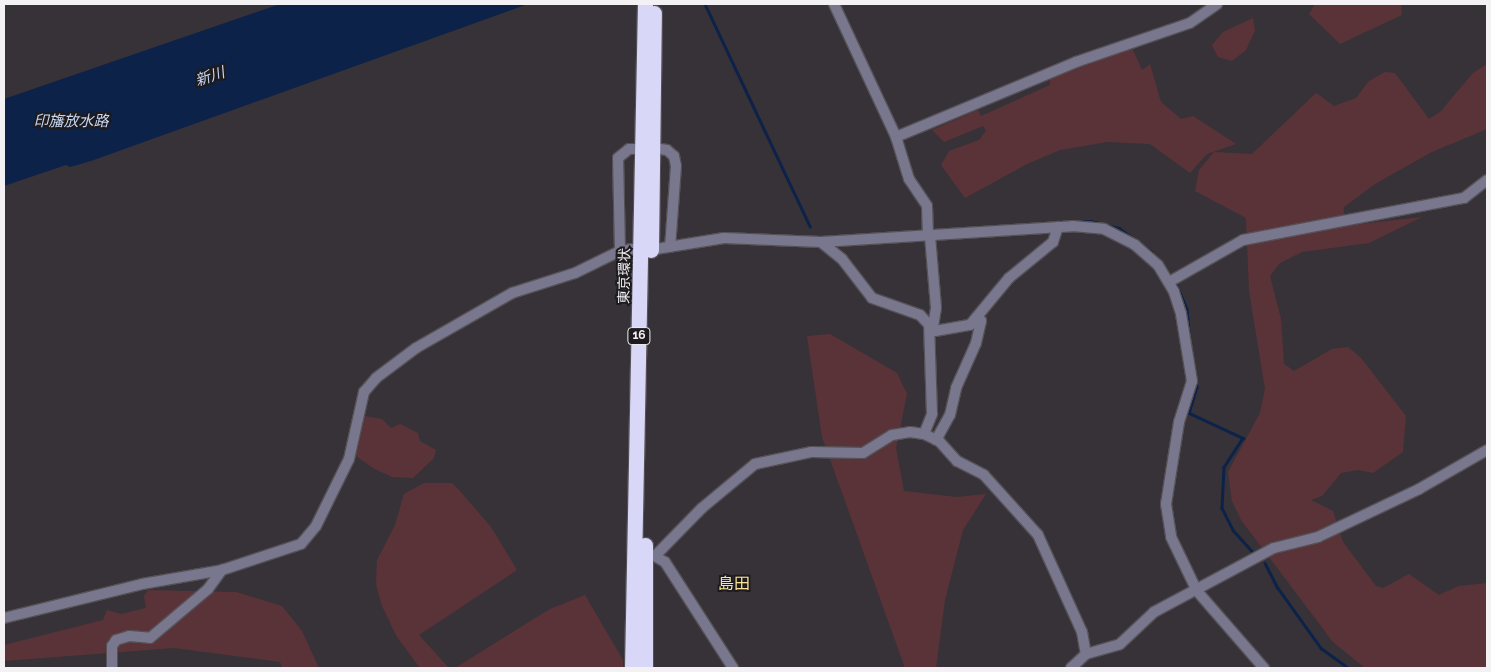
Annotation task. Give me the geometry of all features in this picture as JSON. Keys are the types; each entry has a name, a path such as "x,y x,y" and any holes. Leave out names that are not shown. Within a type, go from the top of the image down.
{"highway":[{"name":"東京環状","path":"644,4 647,149"},
{"name":"東京環状","path":"632,668 640,572 647,149 654,4"},
{"name":"東京環状","path":"642,446 650,554 640,572 645,668"}],"street":[{"path":"834,4 896,137 909,179 927,206 936,308 931,325 932,414 924,434"},
{"path":"896,137 1076,62 1190,24 1217,4"},
{"path":"620,251 618,158 629,149 667,150 674,156 676,166 670,247"},
{"path":"1169,282 1242,240 1464,198 1487,180"},
{"path":"656,249 724,238 821,242 1084,226 1119,235 1151,258 1169,282 1181,314 1192,386 1179,422 1166,513 1170,537 1198,591 1264,668"},
{"path":"821,242 842,259 872,298 920,315 936,331 963,327 977,318 1009,278 1053,242 1058,227"},
{"path":"4,618 142,584 222,570 291,550 309,538 349,459 364,392 383,371 438,334 512,293 575,273 620,251 633,249"},
{"path":"936,440 950,415 956,388 976,343 981,321 977,318"},
{"path":"733,668 677,579 650,554 755,464 811,452 863,453 892,435 910,432 924,434 936,440 957,461 984,475 1038,535 1082,632 1086,654"},
{"path":"1071,668 1086,654 1120,644 1154,612 1198,591 1274,548 1318,537 1419,489 1487,450"},
{"path":"112,668 112,646 116,640 128,636 150,638 208,589 222,570"}],"shaded area":[{"path":"1315,4 1401,4 1402,15 1340,44 1309,14"},
{"path":"1253,18 1255,31 1246,50 1232,61 1218,57 1212,45 1223,32"},
{"path":"1132,48 1142,70 1150,64 1161,102 1181,119 1193,116 1236,144 1207,154 1190,173 1150,144 1108,142 1060,150 1027,164 965,198 941,165 949,151 979,140 986,131 983,126 944,142 932,130 978,110 981,116 1050,85 1050,77"},
{"path":"1487,64 1487,129 1432,152 1375,184 1344,207 1343,226 1422,217 1369,243 1302,252 1280,263 1270,276 1281,319 1284,364 1294,371 1332,349 1348,347 1361,358 1406,416 1403,452 1373,473 1358,470 1341,473 1322,496 1311,500 1333,511 1343,542 1376,586 1383,588 1409,574 1439,595 1459,586 1487,583 1487,668 1365,668 1333,642 1241,520 1232,501 1228,472 1260,413 1265,389 1249,291 1246,218 1195,191 1199,170 1214,152 1252,154 1316,93 1334,106 1356,98 1369,81 1385,72 1395,73 1429,119 1440,112 1473,73"},
{"path":"830,334 897,373 907,394 896,448 904,491 957,497 986,494 963,530 945,600 936,668 905,668 822,437 807,336"},
{"path":"365,416 382,419 391,428 400,424 418,433 420,441 436,450 434,458 413,478 392,477 373,468 356,456"},
{"path":"424,483 452,483 491,527 517,570 419,635 449,668 420,668 397,637 382,606 376,584 377,560 395,525 404,494"},
{"path":"148,590 236,592 282,606 302,631 319,668 282,668 280,662 174,648 4,661 4,645 103,620 107,610 121,614 146,608 144,596"},
{"path":"585,595 623,660 623,668 455,668 550,609"}],"water":[{"name":"印旛放水路","path":"280,4 528,4 91,161 70,167 66,165 4,186 4,99"}],"waterway":[{"path":"705,4 810,226"},
{"path":"1012,225 1091,221 1119,228 1152,252"},
{"path":"1176,283 1187,309 1189,333"},
{"path":"1196,380 1197,387 1189,413 1243,438 1224,467 1222,508 1233,530 1254,553"},
{"path":"1265,563 1278,588 1321,648 1349,668"}],"district":[{"name":"島田","path":"734,584"}],"water label":[{"name":"新川","path":"210,77"}]}
